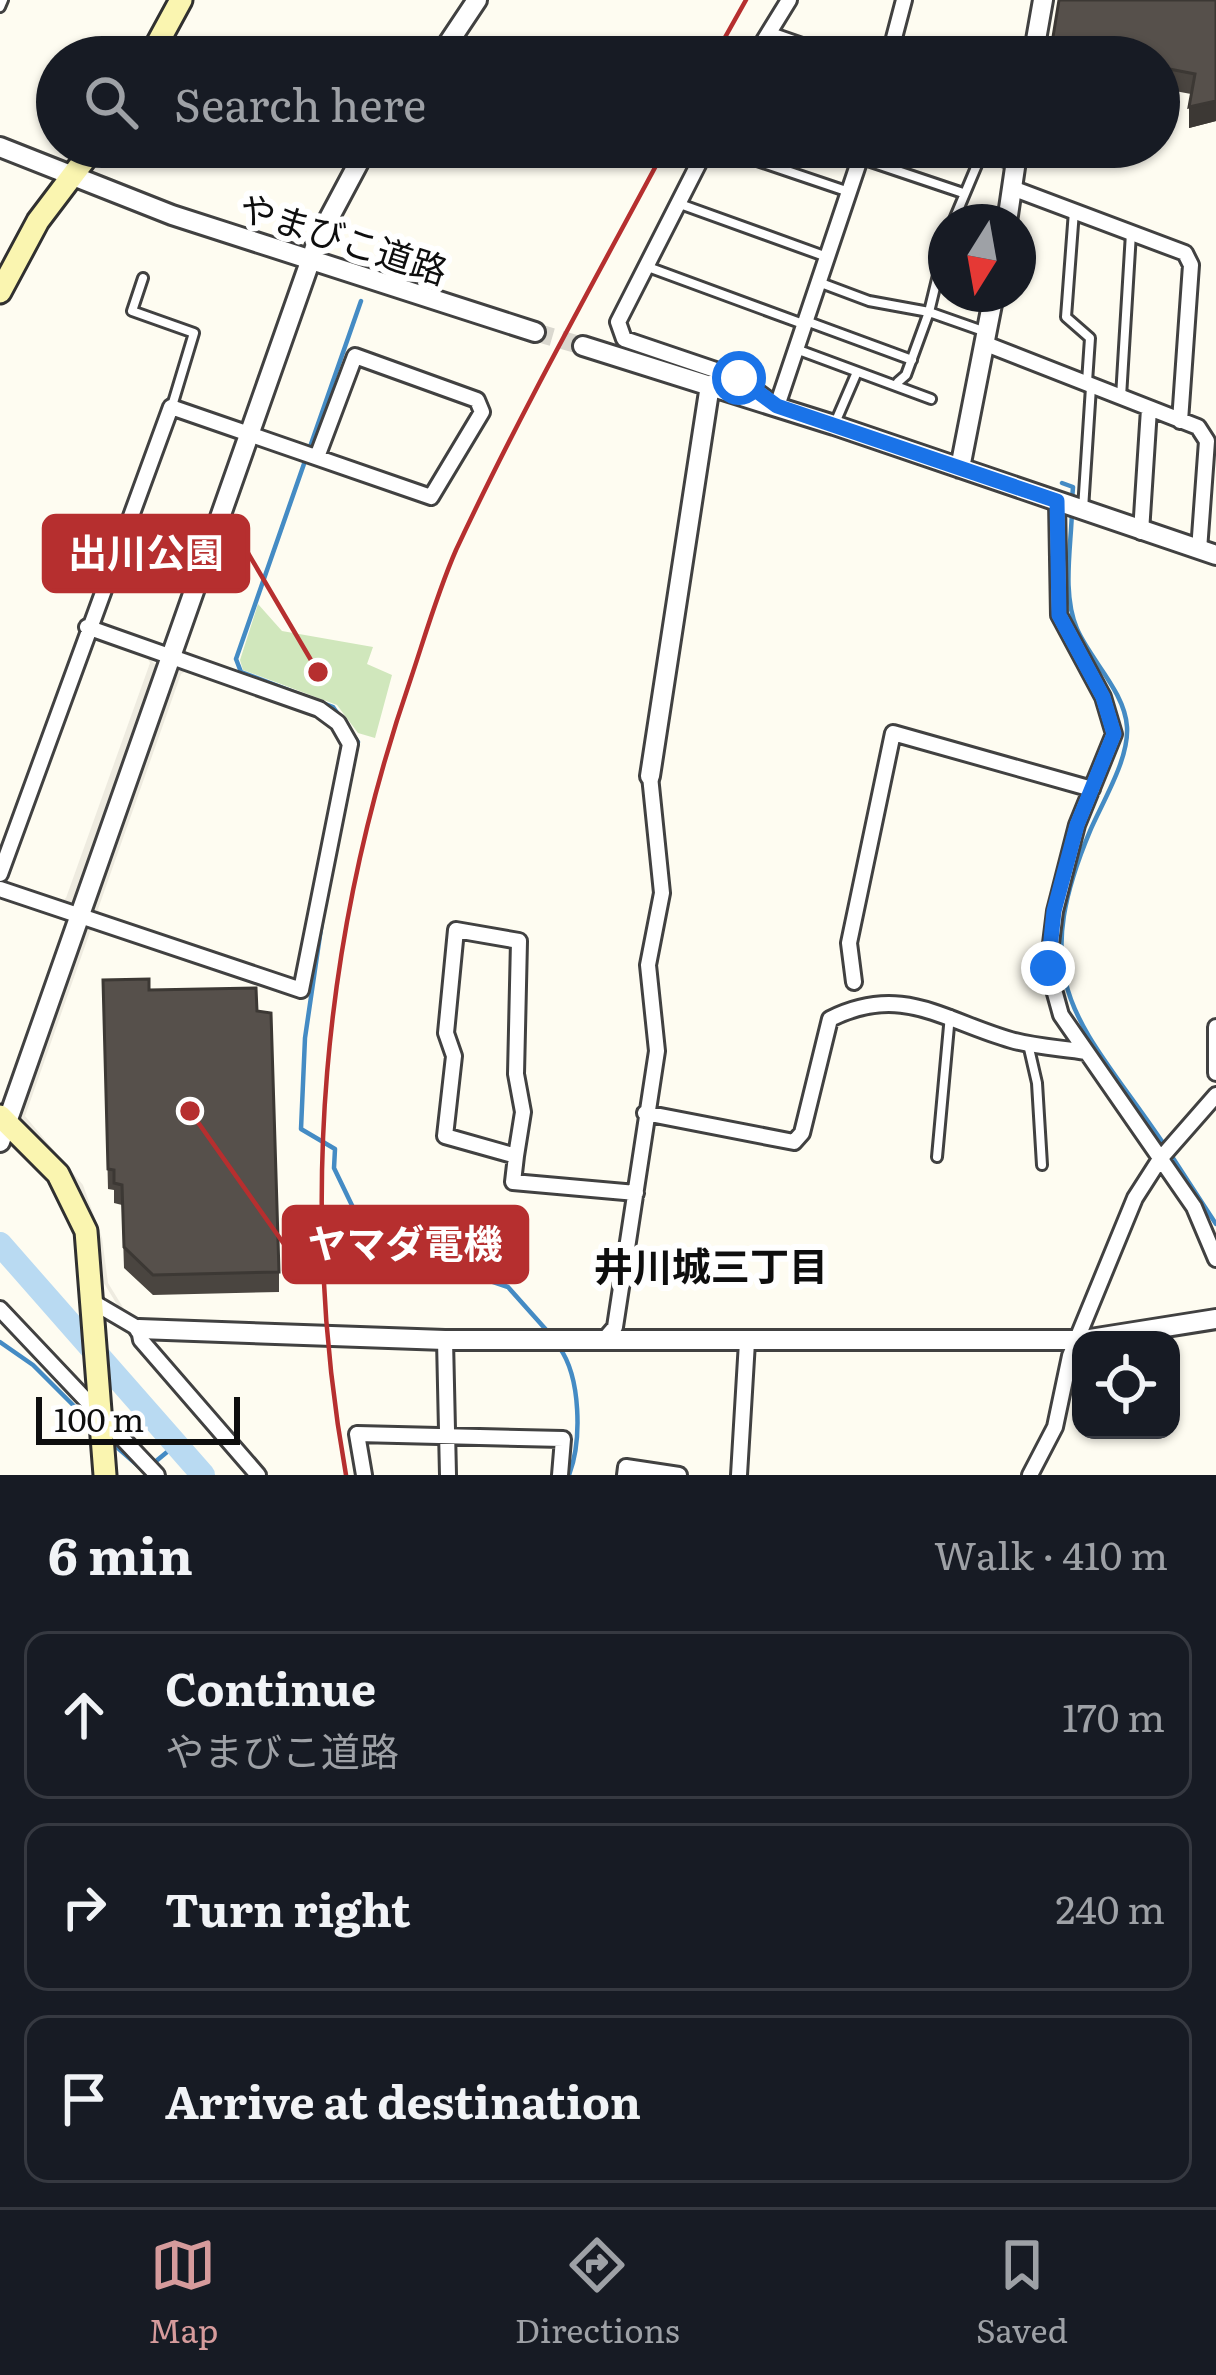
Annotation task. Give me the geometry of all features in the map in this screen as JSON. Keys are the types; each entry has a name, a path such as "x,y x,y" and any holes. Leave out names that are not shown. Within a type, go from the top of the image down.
{"main road":[{"path":"161,36 181,0"},
{"path":"0,292 38,221 80,168"},
{"path":"2,1127 70,1191 86,1231 105,1475"}],"street":[{"path":"453,36 477,0"},
{"path":"765,36 789,0"},
{"path":"895,36 904,0"},
{"path":"1037,36 1043,0"},
{"name":"やまびこ道路","path":"0,147 36,160"},
{"name":"やまびこ道路","path":"56,168 172,215 535,332"},
{"path":"2,1127 311,261 355,168"},
{"path":"696,168 618,322 624,339 739,378 777,406"},
{"path":"777,406 858,168"},
{"path":"1009,204 1015,168"},
{"path":"1012,188 1184,253 1191,265 1180,421"},
{"path":"960,468 991,312"},
{"path":"583,346 777,406 1208,553 1207,441 1198,428 987,338"},
{"path":"0,874 86,627 171,407 431,497 482,412 477,400 355,356 317,457"},
{"path":"603,1342 615,1328 657,1051 648,964 662,893 650,776 710,385"},
{"path":"1142,532 1149,409"},
{"path":"1071,506 1059,615 1103,697 1114,734 1077,825 1048,945 1051,989 1086,1052 1168,1152 1216,1259"},
{"path":"0,889 301,990 350,744 338,723 320,709 86,627"},
{"path":"854,982 850,943 892,733 1092,788"},
{"path":"516,1156 445,1136 454,1056 446,1033 456,930 519,941 516,1074 523,1112 513,1182 636,1192"},
{"path":"645,1113 794,1142 802,1132 830,1019 854,1007 910,1005 950,1014 1028,1043 1086,1052"},
{"path":"1216,1027 1216,1073"},
{"path":"1084,1331 1135,1198 1216,1095"},
{"path":"0,1309 157,1475"},
{"path":"94,1309 139,1328 445,1340 1072,1340"},
{"path":"1139,1331 1216,1319"},
{"path":"139,1328 141,1340 258,1475"},
{"path":"445,1340 443,1435 448,1475"},
{"path":"739,1475 747,1342"},
{"path":"1030,1475 1055,1427 1072,1370"},
{"path":"364,1475 357,1434 563,1439 560,1475"},
{"path":"625,1475 626,1467 680,1475"}],"lane":[{"path":"768,31 782,36"},
{"path":"778,168 851,193"},
{"path":"900,168 963,193 970,192 977,168"},
{"path":"959,204 963,193"},
{"path":"679,204 827,257"},
{"path":"1071,506 1089,385 1090,338 1066,317 1074,211"},
{"path":"1121,399 1131,232"},
{"path":"646,267 912,360"},
{"path":"143,278 132,311 194,333 171,407"},
{"path":"819,282 869,301 928,312"},
{"path":"898,382 912,360 929,312 987,338"},
{"path":"796,349 898,382 931,399"},
{"path":"834,425 857,372"},
{"path":"854,982 854,1007"},
{"path":"937,1157 950,1014"},
{"path":"1028,1043 1037,1083 1042,1165"}],"green space":[{"path":"258,604 282,631 373,647 367,664 392,675 375,738 358,733 337,705 243,670 240,660"}],"shaded area":[{"path":"146,655 157,666 73,902 64,904 60,902 66,898 150,663"},
{"path":"175,669 188,670 181,674 98,909 101,917 91,905"},
{"path":"87,926 96,927 90,932 25,1116 83,1185 102,1238 108,1283 124,1309 145,1325 121,1311 99,1275 78,1185 19,1119"}],"building":[{"path":"1059,0 1216,0 1216,101 1189,107 1195,74 1180,71 1180,36 1053,36"},
{"path":"149,979 149,990 256,988 257,1011 271,1013 279,1272 153,1275 124,1247 122,1185 114,1183 114,1170 108,1169 103,980"}],"waterway":[{"path":"311,444 361,301"},
{"path":"305,461 236,659 241,672 333,707 358,742 353,762"},
{"path":"1062,483 1073,487 1072,500"},
{"path":"1072,511 1072,615 1120,701 1127,739 1071,885 1062,929 1063,967 1087,1034 1165,1146"},
{"path":"323,915 305,1038 301,1129 335,1149 334,1168 360,1222 443,1265 508,1287 549,1333"},
{"path":"1171,1155 1216,1224"},
{"path":"0,1244 203,1475"},
{"path":"0,1342 33,1365 94,1426"},
{"path":"559,1347 572,1375 577,1410 569,1475"},
{"path":"111,1442 144,1471 178,1443"}],"tunnel":[{"path":"535,332 583,346"}],"railway":[{"path":"726,36 746,0"},
{"path":"346,1475 331,1374 322,1173 327,1072 357,874 381,775 456,550 655,168"}],"place":[{"name":"出川公園","path":"318,672"},
{"name":"ヤマダ電機","path":"190,1111"}],"district":[{"name":"井川城三丁目","path":"711,1264"}],"route":[{"path":"739,378 777,406 1057,501 1059,615 1075,654 1111,714 1114,734 1077,825 1054,911 1048,968"}]}
